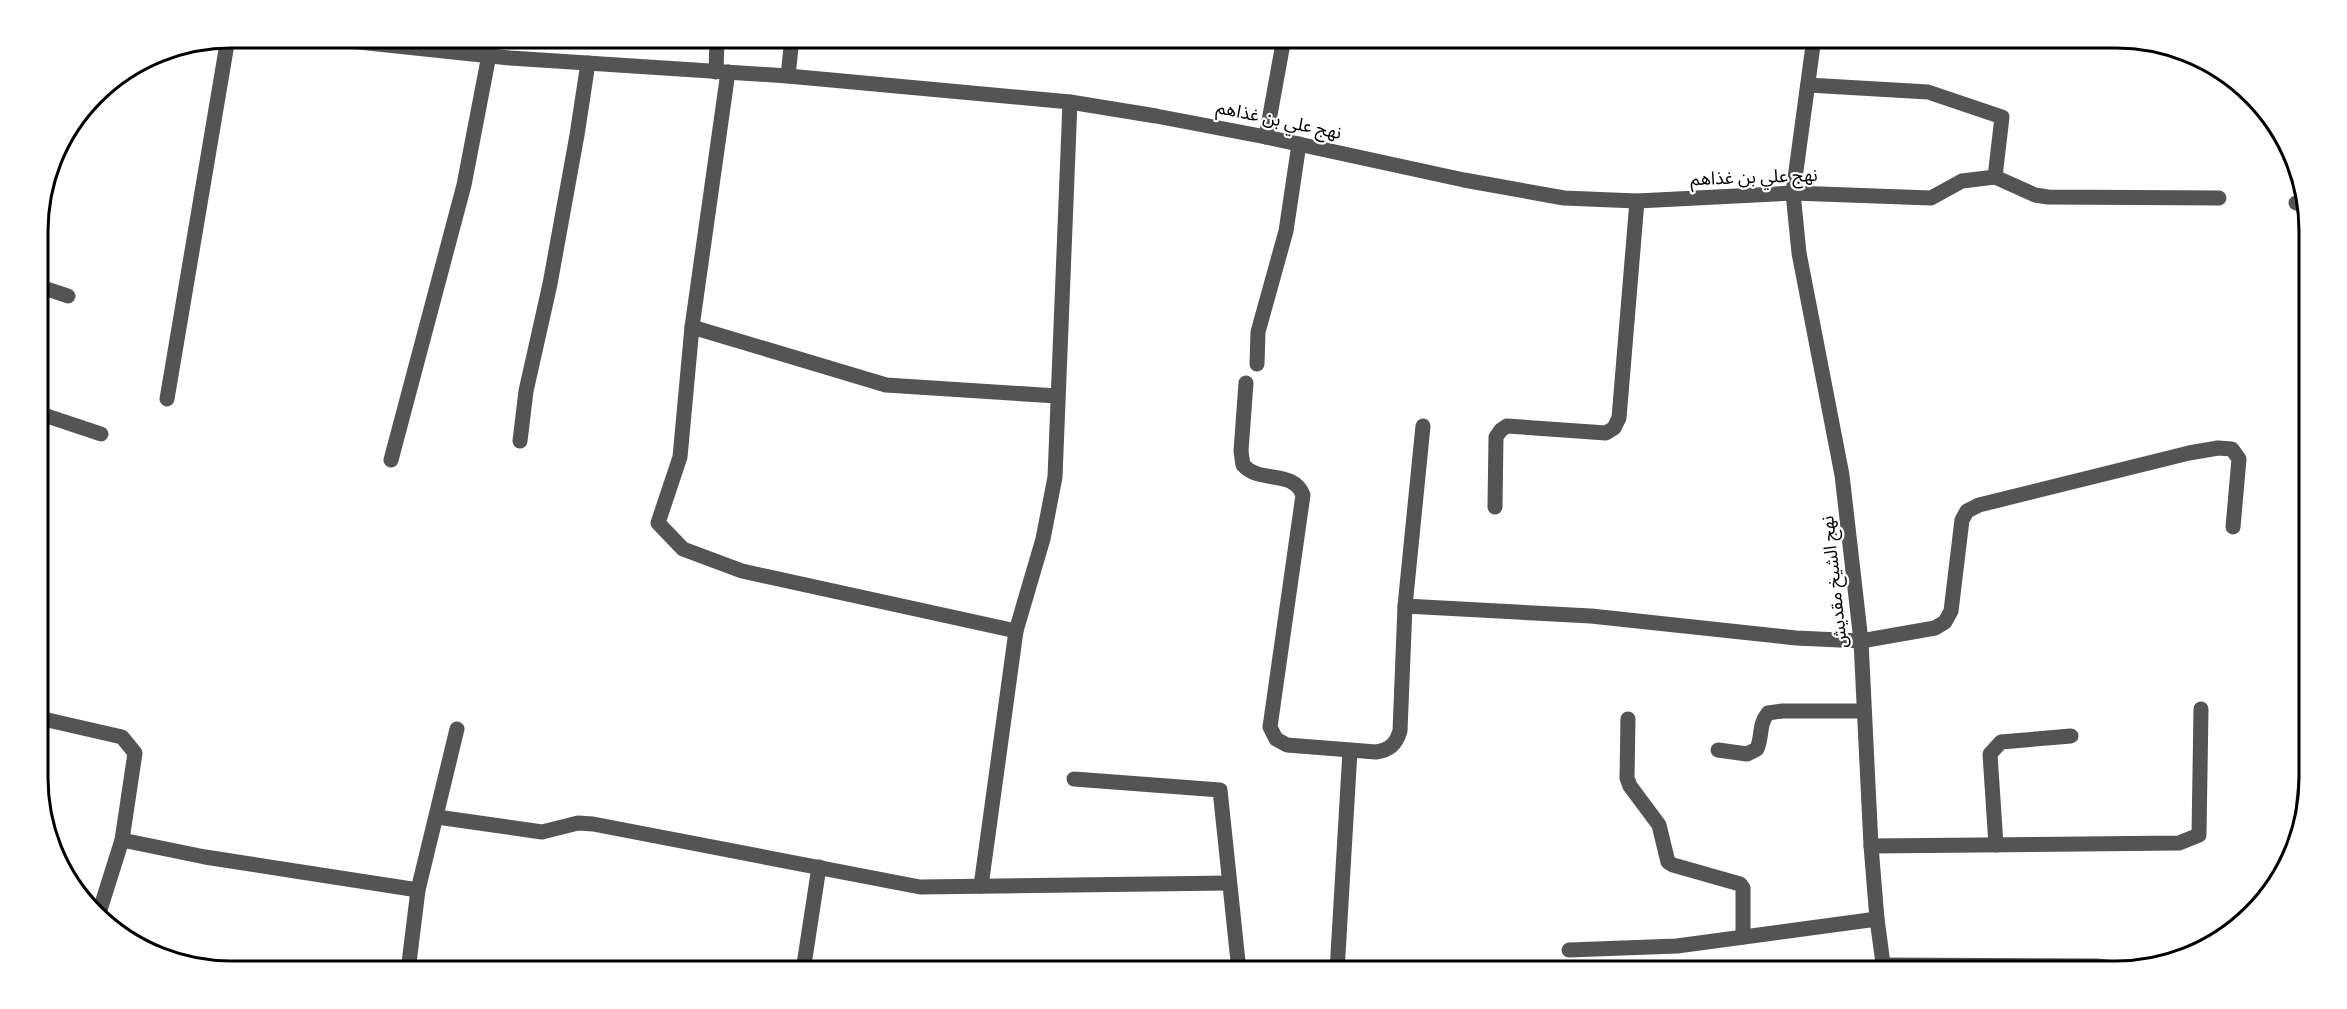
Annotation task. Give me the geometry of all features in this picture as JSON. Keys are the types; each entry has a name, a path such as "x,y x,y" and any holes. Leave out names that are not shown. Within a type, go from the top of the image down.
{"street":[{"path":"166,399 226,48"},
{"name":"نهج علي بن غذاهم","path":"444,48 489,55 788,76 1070,102 1266,137 1464,180 1564,198 1637,201 1793,193 1931,198 1962,181 1995,177"},
{"path":"718,48 722,72 692,327 680,457 658,524 683,549 742,571 1016,631"},
{"path":"788,76 791,48"},
{"path":"1266,137 1282,48"},
{"name":"نهج الشيخ مقديش","path":"1813,48 1793,193 1799,252 1842,476 1861,641 1871,846 1883,961"},
{"path":"391,460 464,185 489,55"},
{"path":"520,441 526,391 550,284 588,63"},
{"path":"1808,85 1928,92 2002,117 1995,177 2035,195 2219,198"},
{"path":"981,886 1016,631 1043,540 1055,477 1070,102"},
{"path":"1257,364 1258,332 1286,231 1299,144"},
{"path":"1495,507 1497,437 1501,430 1507,426 1606,433 1614,428 1619,418 1637,201"},
{"path":"48,289 68,296"},
{"path":"692,327 886,384 1057,396"},
{"path":"1246,383 1241,451 1243,465 1254,474 1295,482 1303,495 1270,727 1276,739 1281,743 1350,751 1385,751 1398,739 1405,606 1423,426"},
{"path":"48,417 101,434"},
{"path":"1405,606 1591,616 1796,638 1861,641 1935,628 1945,622 1950,611 1962,520 1968,511 1979,505 2189,453 2228,448 2235,451 2239,459 2233,527"},
{"path":"1871,846 2179,843 2199,835 2201,710"},
{"path":"1718,750 1747,754 1757,749 1761,740 1761,722 1768,713 1864,711"},
{"path":"1628,718 1627,778 1630,786 1659,825 1668,862 1740,884 1743,888 1743,938"},
{"path":"48,720 122,737 135,753 122,840 101,908"},
{"path":"409,961 418,890 457,729"},
{"path":"1996,845 1990,754 2001,742 2071,736"},
{"path":"1338,961 1350,751"},
{"path":"1074,779 1220,790 1238,961"},
{"path":"437,817 542,832 578,823 593,824 920,887 1229,883"},
{"path":"122,840 205,856 418,890"},
{"path":"805,961 819,867"},
{"path":"1569,950 1677,946 1877,919"}]}
